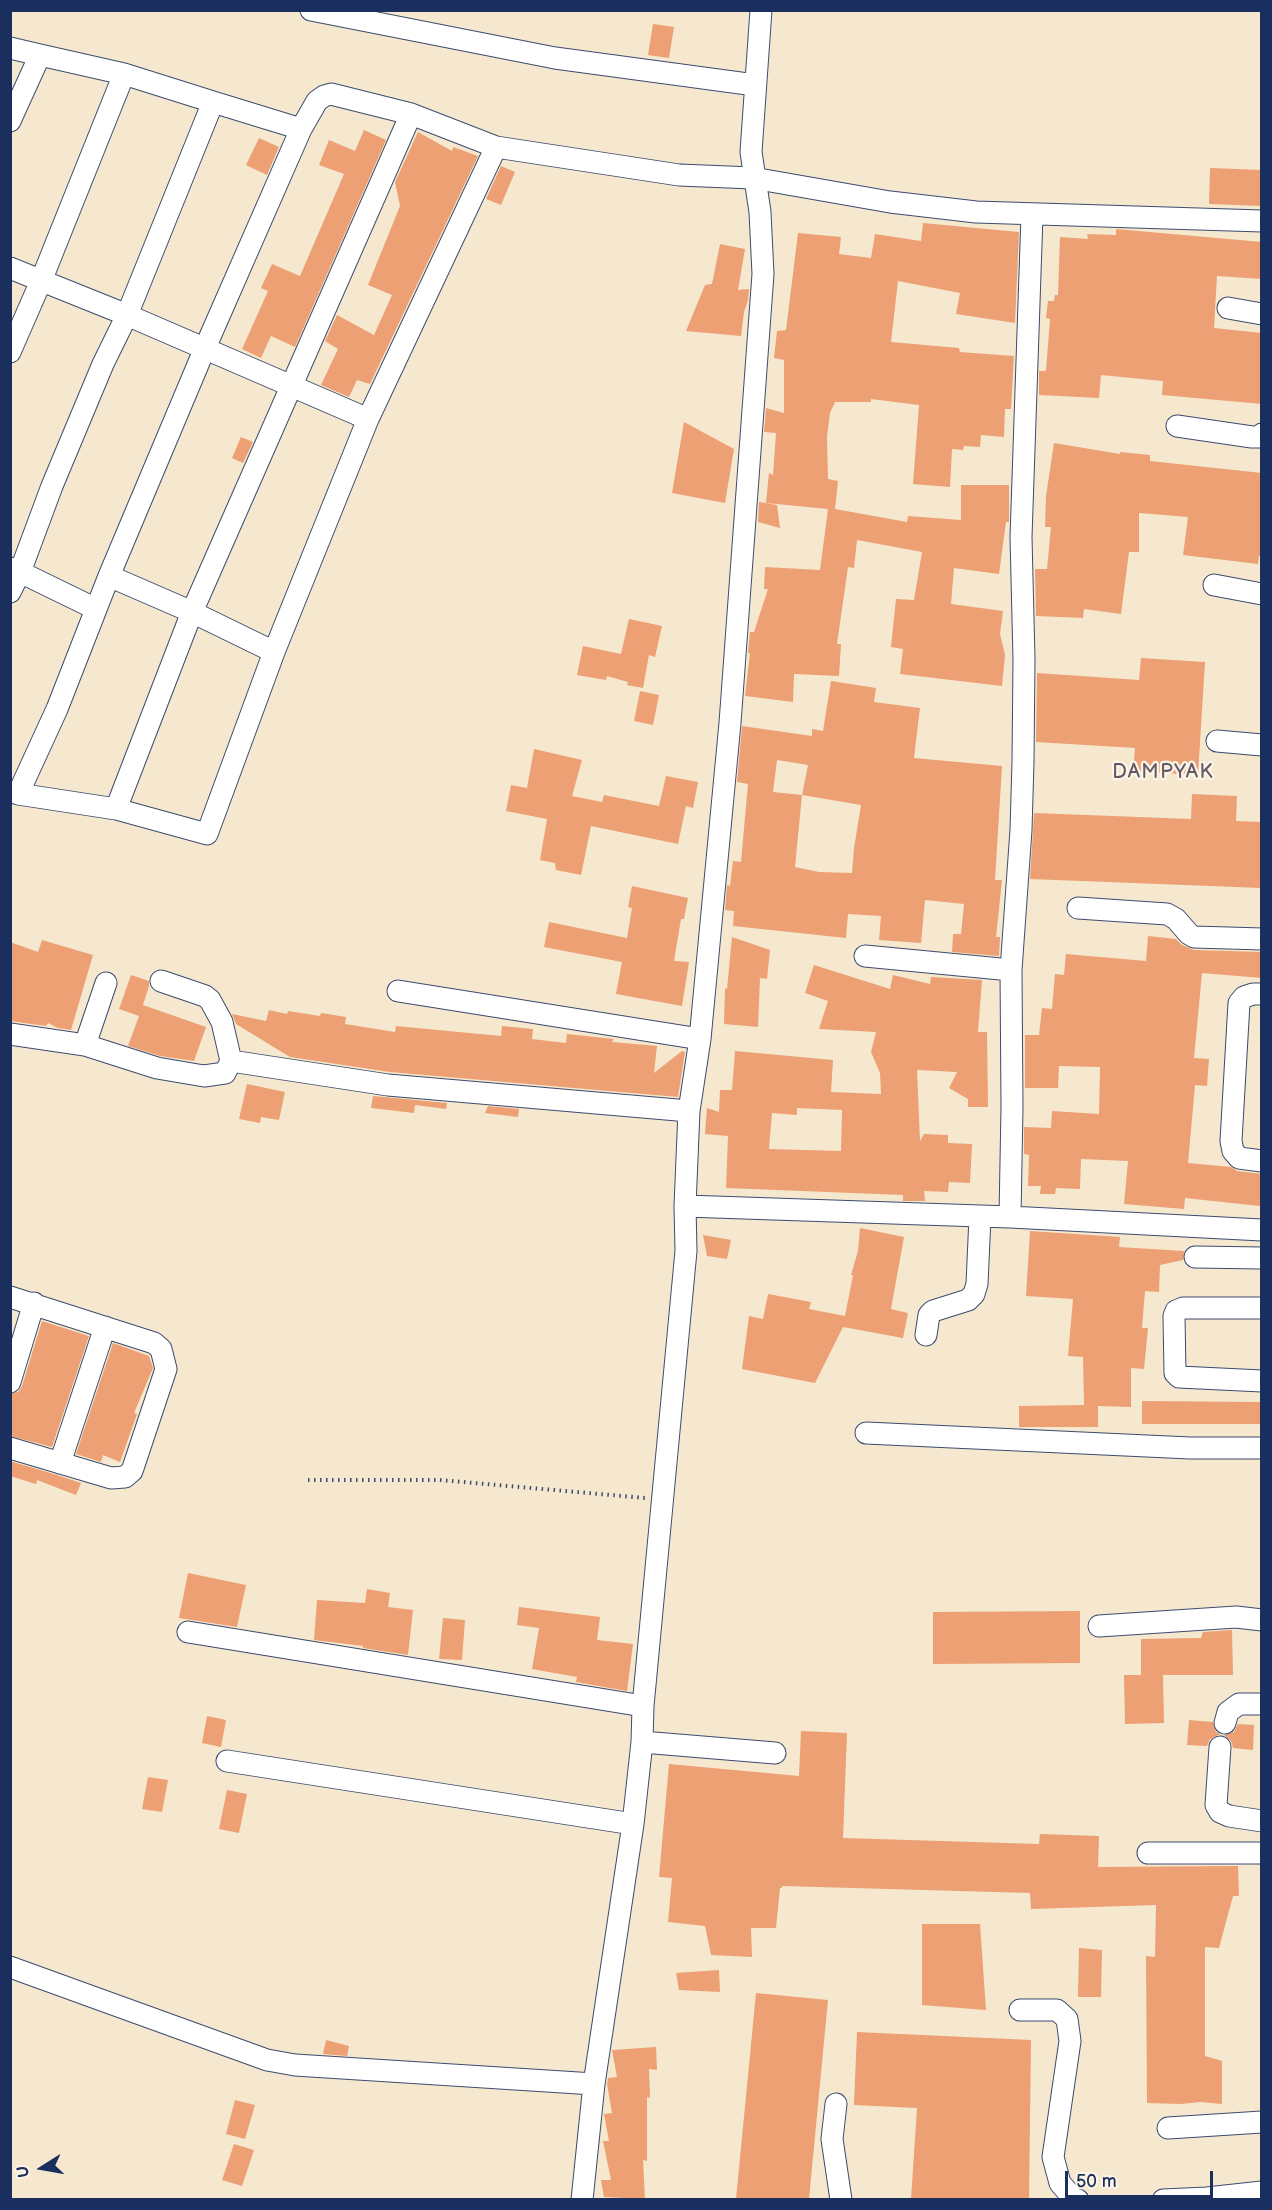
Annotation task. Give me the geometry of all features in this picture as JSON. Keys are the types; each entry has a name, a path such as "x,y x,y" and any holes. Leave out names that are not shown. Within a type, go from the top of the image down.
{"street":[{"path":"311,10 555,58 755,85"},
{"path":"582,2199 594,2084 633,1824 642,1742 643,1706 686,1251 685,1206 689,1112 700,1039 730,723 762,282 760,213 751,153 761,10"},
{"path":"10,48 124,74 301,129"},
{"path":"10,121 40,56"},
{"path":"10,352 124,74"},
{"path":"496,147 368,419 274,652 207,834 116,809 14,793 57,709 109,576 301,129 317,100 324,96 331,94 411,114 496,147 679,175 753,178 890,202 976,212 1262,221"},
{"path":"10,592 15,570 103,364 127,315 213,102"},
{"path":"116,809 192,612 411,114"},
{"path":"1010,1217 1011,970 1021,830 1023,762 1024,659 1021,537 1032,215"},
{"path":"10,268 127,315 368,419"},
{"path":"1228,308 1262,314"},
{"path":"1177,426 1252,437 1259,437 1262,434"},
{"path":"15,570 96,609"},
{"path":"109,576 192,612 274,652"},
{"path":"1214,585 1262,594"},
{"path":"1217,741 1262,745"},
{"path":"1078,908 1167,914 1176,919 1194,937 1262,939"},
{"path":"865,956 1011,970"},
{"path":"10,1034 85,1046 157,1068 204,1076 225,1073 231,1061 222,1022 210,1000 205,996 161,981"},
{"path":"85,1046 106,983"},
{"path":"398,991 700,1039"},
{"path":"1262,994 1244,997 1239,1003 1231,1141 1233,1151 1239,1158 1262,1161"},
{"path":"231,1061 388,1085 689,1112"},
{"path":"685,1206 1010,1217 1262,1230"},
{"path":"926,1335 929,1315 933,1311 968,1300 974,1294 977,1284 980,1217"},
{"path":"1195,1257 1262,1258"},
{"path":"10,1297 154,1343 161,1348 166,1369 132,1471 125,1477 111,1478 10,1448"},
{"path":"10,1382 34,1303"},
{"path":"1262,1308 1183,1308 1176,1311 1174,1316 1175,1373 1179,1377 1262,1381"},
{"path":"60,1463 105,1327"},
{"path":"866,1434 1190,1448 1262,1448"},
{"path":"1099,1626 1236,1617 1262,1620"},
{"path":"188,1632 643,1706"},
{"path":"1225,1723 1228,1712 1239,1704 1262,1704"},
{"path":"642,1742 775,1753"},
{"path":"1220,1747 1216,1805 1220,1812 1229,1816 1262,1821"},
{"path":"226,1761 633,1824"},
{"path":"1148,1853 1262,1853"},
{"path":"10,1967 267,2060 295,2065 594,2084"},
{"path":"1020,2010 1057,2010 1067,2019 1070,2041 1053,2157 1060,2184 1073,2198 1078,2199"},
{"path":"836,2104 832,2139 841,2199"},
{"path":"1168,2128 1262,2122"},
{"path":"1163,2199 1207,2199 1262,2192"}],"path":[{"path":"308,1480 440,1480 664,1500"}],"building":[{"path":"653,24 674,27 669,58 648,55"},
{"path":"364,130 386,140 295,347 271,336 261,358 242,349 268,291 261,288 272,264 300,276 344,174 319,165 329,140 355,151"},
{"path":"418,132 452,151 453,147 478,156 370,384 357,380 349,397 321,385 338,349 325,341 337,315 374,335 392,295 368,285 400,206 395,182"},
{"path":"259,138 279,147 267,175 246,165"},
{"path":"501,166 515,172 501,205 486,199"},
{"path":"1210,168 1262,170 1262,206 1209,204"},
{"path":"923,223 1019,232 1015,323 956,314 960,293 898,281 891,342 959,348 960,352 1014,356 1011,409 1005,409 1004,437 981,435 980,447 964,446 963,450 952,449 950,487 913,484 919,405 871,399 871,402 835,402 830,413 827,437 828,479 838,481 835,509 907,522 908,516 961,520 961,485 1009,485 1009,522 1006,522 999,574 954,568 951,604 1003,611 1000,634 1005,655 1002,686 900,674 903,649 891,647 896,599 914,600 922,552 857,540 854,568 848,567 837,644 841,644 839,676 794,674 793,702 745,696 750,632 754,632 768,589 764,589 765,567 820,570 828,509 766,503 769,473 773,475 776,433 764,432 766,408 784,413 784,360 774,358 777,331 786,330 798,233 841,237 839,254 871,258 875,234 921,241"},
{"path":"1116,229 1262,242 1262,279 1217,276 1214,328 1262,333 1262,404 1162,395 1163,381 1101,375 1099,398 1039,395 1039,371 1046,371 1050,319 1046,318 1048,301 1054,301 1055,295 1058,295 1060,237 1088,239 1087,234 1116,235"},
{"path":"720,244 745,249 738,290 749,289 741,336 686,331 705,285 712,284"},
{"path":"684,422 734,449 725,503 672,493"},
{"path":"241,437 253,442 243,463 232,458"},
{"path":"1054,443 1120,454 1120,452 1150,455 1150,461 1262,473 1262,556 1259,556 1258,564 1183,555 1188,517 1139,513 1139,552 1129,552 1121,614 1084,609 1083,618 1036,616 1035,569 1047,569 1051,527 1045,527 1046,496"},
{"path":"759,502 777,505 780,528 758,522"},
{"path":"629,619 662,626 655,657 649,655 643,688 627,685 628,682 607,676 606,680 577,675 583,646 621,654"},
{"path":"1141,658 1205,662 1198,775 1133,771 1135,748 1036,742 1037,673 1139,680"},
{"path":"831,681 876,688 874,702 920,708 914,758 1002,766 995,880 1002,880 996,937 1000,937 999,956 952,952 953,934 961,934 964,904 925,900 921,943 879,940 881,916 848,914 846,938 733,926 734,911 725,910 727,885 730,886 733,861 741,862 748,784 737,782 742,726 812,736 812,729 823,731","holes":["777,760 808,765 802,795 773,792","802,795 861,805 852,873 819,872 795,867"]},
{"path":"640,691 659,695 653,725 634,721"},
{"path":"534,749 582,760 572,796 602,802 604,795 659,806 666,776 698,782 693,808 686,806 678,844 591,826 581,875 556,870 555,863 540,860 547,819 506,811 511,785 527,788"},
{"path":"1192,794 1237,796 1236,821 1262,822 1262,888 1030,879 1034,813 1191,819"},
{"path":"632,886 688,898 684,919 681,919 674,961 689,962 682,1006 616,994 622,962 544,947 549,922 627,938 632,908 628,907"},
{"path":"1148,936 1176,939 1182,945 1194,950 1262,952 1262,978 1202,973 1194,1058 1209,1059 1207,1086 1195,1085 1188,1163 1231,1167 1237,1171 1262,1174 1260,1206 1185,1198 1184,1209 1124,1204 1128,1161 1081,1159 1080,1189 1056,1188 1055,1194 1040,1194 1041,1186 1028,1186 1029,1155 1024,1154 1024,1127 1051,1128 1052,1111 1099,1114 1100,1067 1059,1066 1058,1088 1025,1088 1025,1035 1039,1035 1042,1008 1052,1009 1055,974 1064,975 1066,954 1146,961"},
{"path":"732,937 770,950 767,979 760,978 758,1027 724,1024 725,988 727,989"},
{"path":"42,940 93,955 71,1030 58,1028 48,1023 46,1026 10,1021 10,942 38,952"},
{"path":"814,965 890,989 893,975 930,984 931,977 982,980 978,1032 987,1032 988,1107 968,1107 968,1099 949,1088 957,1072 917,1070 920,1141 924,1134 948,1135 948,1143 972,1144 970,1183 949,1182 948,1192 924,1191 925,1201 903,1201 903,1195 726,1188 728,1136 705,1134 707,1108 719,1112 720,1090 732,1090 735,1051 833,1060 831,1092 881,1094 880,1073 871,1052 876,1032 819,1029 828,1001 805,993","holes":["797,1108 842,1110 841,1151 769,1149 772,1113 797,1115"]},
{"path":"131,975 149,981 143,1005 206,1027 194,1061 160,1056 128,1046 139,1016 119,1009"},
{"path":"269,1010 287,1014 288,1011 346,1017 345,1024 395,1032 396,1026 501,1036 502,1026 533,1029 532,1039 566,1043 567,1034 614,1039 612,1042 657,1046 654,1073 682,1051 685,1052 678,1097 390,1072 290,1057 236,1024 232,1014 266,1021"},
{"path":"247,1084 285,1092 279,1120 261,1117 260,1123 239,1119"},
{"path":"373,1096 447,1103 446,1109 415,1105 414,1113 371,1108"},
{"path":"488,1106 519,1109 518,1117 485,1113"},
{"path":"860,1228 904,1237 891,1309 908,1313 903,1338 843,1327 815,1383 742,1369 749,1316 763,1319 768,1294 811,1302 809,1309 845,1316 853,1275 851,1275 858,1251"},
{"path":"1030,1231 1120,1237 1119,1247 1184,1251 1183,1260 1160,1265 1159,1292 1145,1291 1142,1328 1148,1328 1144,1369 1131,1368 1131,1407 1098,1406 1098,1427 1019,1427 1019,1406 1084,1405 1083,1357 1068,1356 1073,1299 1026,1296"},
{"path":"703,1235 731,1240 727,1259 707,1256"},
{"path":"42,1321 89,1336 52,1447 10,1436 10,1394 18,1392 22,1386"},
{"path":"113,1343 149,1356 153,1368 134,1413 137,1414 120,1462 103,1455 101,1462 76,1454"},
{"path":"1142,1401 1260,1402 1260,1424 1142,1424"},
{"path":"10,1461 81,1483 76,1495 37,1480 36,1484 10,1476"},
{"path":"188,1573 246,1585 237,1627 179,1618"},
{"path":"367,1589 390,1593 388,1607 413,1610 408,1655 314,1640 317,1600 365,1603"},
{"path":"519,1607 600,1617 597,1640 633,1644 627,1691 576,1682 577,1677 532,1669 539,1628 517,1625"},
{"path":"1080,1611 1080,1663 933,1664 933,1612"},
{"path":"443,1618 465,1620 462,1660 439,1659"},
{"path":"1232,1630 1233,1675 1163,1675 1164,1723 1125,1724 1124,1675 1141,1675 1141,1639 1201,1638 1203,1632"},
{"path":"207,1716 226,1720 221,1747 202,1743"},
{"path":"1189,1720 1213,1722 1216,1732 1220,1734 1210,1739 1207,1746 1187,1745"},
{"path":"1238,1724 1254,1725 1253,1750 1233,1748 1231,1741 1224,1735 1234,1732"},
{"path":"801,1731 847,1733 843,1838 1039,1844 1040,1834 1099,1836 1098,1867 1238,1866 1239,1896 1233,1896 1219,1948 1205,1947 1205,2056 1222,2061 1222,2104 1147,2103 1146,1956 1155,1957 1156,1905 1031,1909 1030,1893 782,1886 776,1928 751,1928 752,1957 711,1955 705,1926 668,1922 672,1878 659,1877 669,1764 799,1776"},
{"path":"148,1777 168,1780 162,1812 142,1809"},
{"path":"227,1790 247,1794 239,1833 219,1829"},
{"path":"922,1924 980,1924 986,2010 922,2005"},
{"path":"1079,1948 1102,1950 1101,1997 1078,1997"},
{"path":"719,1970 720,1992 679,1990 676,1973"},
{"path":"756,1993 828,2000 809,2199 736,2199"},
{"path":"857,2032 1031,2040 1029,2199 911,2199 917,2108 854,2105"},
{"path":"326,2040 349,2046 347,2056 323,2054"},
{"path":"656,2047 657,2070 649,2069 647,2161 643,2160 645,2199 604,2197 601,2180 611,2180 603,2141 609,2141 604,2114 612,2113 607,2084 608,2078 617,2077 612,2050"},
{"path":"235,2100 255,2105 245,2139 226,2134"},
{"path":"234,2144 254,2150 242,2186 222,2180"}],"district":[{"name":"DAMPYAK","path":"1163,773"}]}
